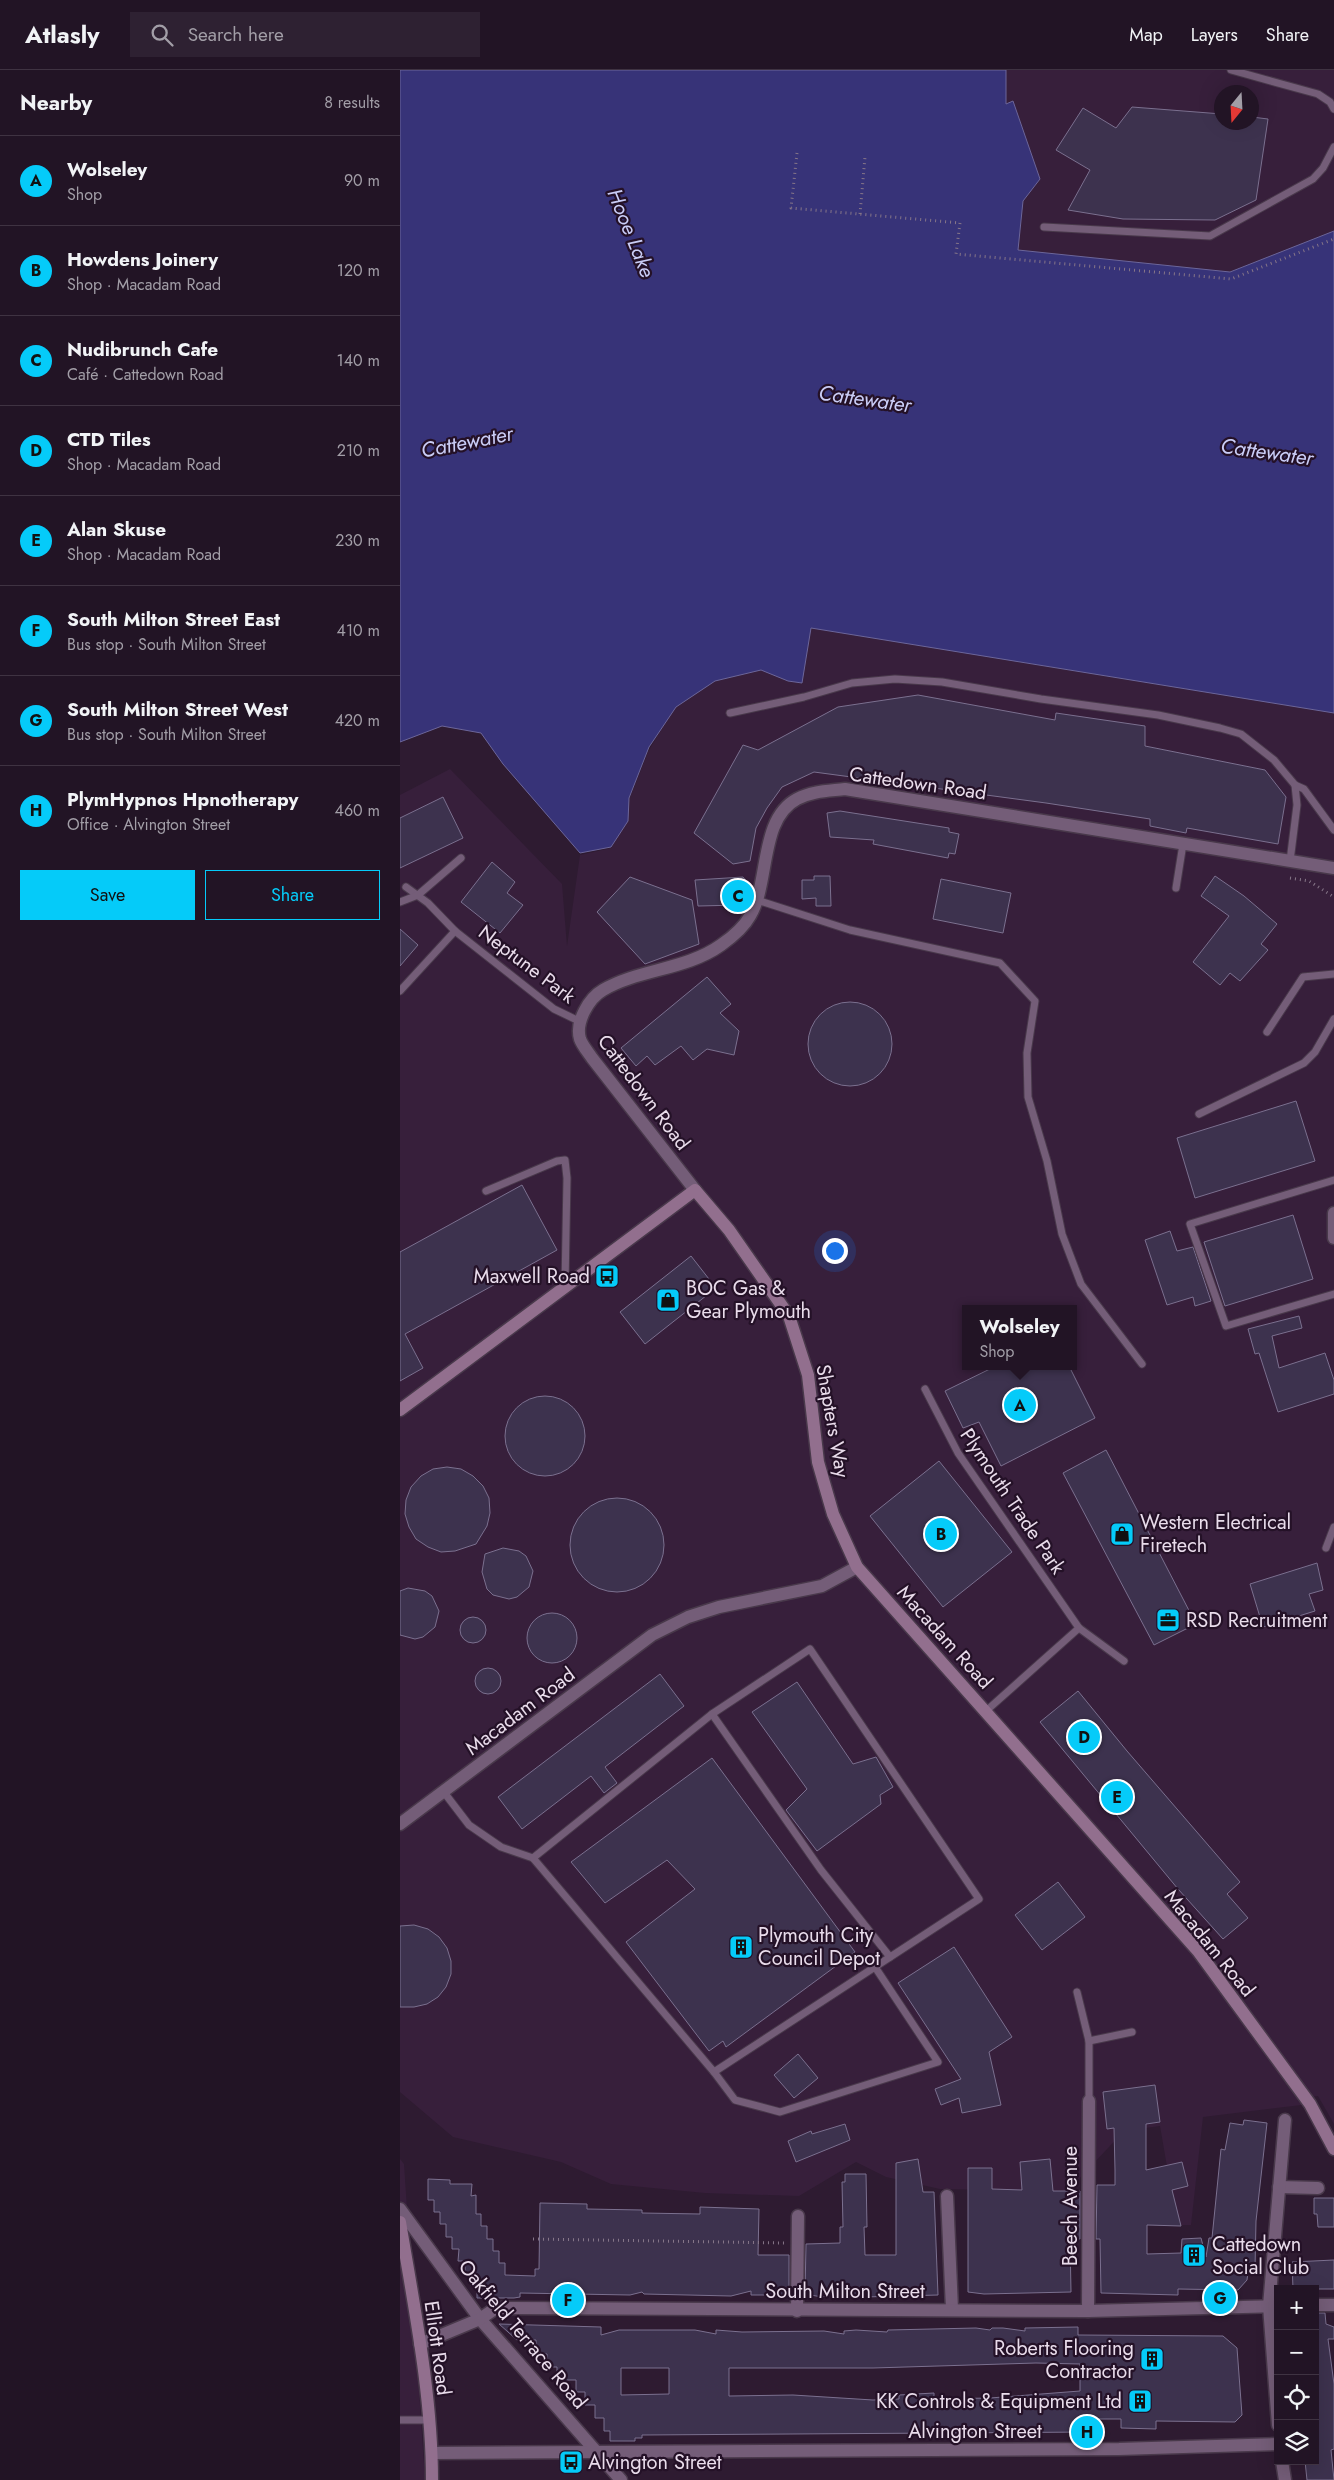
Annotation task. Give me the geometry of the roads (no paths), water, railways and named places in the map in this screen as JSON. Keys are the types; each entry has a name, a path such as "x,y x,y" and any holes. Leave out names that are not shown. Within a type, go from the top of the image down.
{"street":[{"name":"Cattedown Road","path":"695,1190 592,1058 580,1038 581,1022 588,1004 603,990 696,958 720,946 750,917 757,900 766,854 780,813 796,799 818,791 846,789 1334,868"},
{"path":"400,1410 695,1190"},
{"name":"Shapters Way","path":"695,1190 729,1230 789,1316 808,1375 818,1462 833,1514 857,1567"},
{"path":"1334,1212 1334,1238"},
{"name":"Macadam Road","path":"400,1824 652,1635 688,1618 719,1607 822,1586 857,1567 986,1711 1072,1812 1198,1951 1310,2104 1334,2149"},
{"name":"Beech Avenue","path":"1088,2311 1089,2101"},
{"path":"1278,2420 1273,2306 1279,2187 1285,2120"},
{"path":"1279,2187 1318,2188"},
{"path":"947,2196 952,2309"},
{"name":"Oakfield Terrace Road","path":"400,2209 480,2319 621,2480"},
{"path":"797,2310 798,2216"},
{"name":"Elliott Road","path":"400,2222 420,2344 432,2453 432,2480"},
{"path":"1319,2305 1334,2305"},
{"name":"South Milton Street","path":"420,2344 480,2319 496,2308 1088,2311 1273,2306"},
{"name":"Alvington Street","path":"432,2453 1119,2449 1274,2444"},
{"path":"1283,2465 1285,2480"}],"lane":[{"path":"1231,70 1318,94 1330,102 1334,109"},
{"path":"1044,226 1210,236 1313,179 1323,168 1334,147"},
{"path":"730,714 804,697 852,683 895,679 942,682 1041,699 1158,715 1241,734 1274,760 1294,785 1297,806 1290,861"},
{"path":"1294,785 1304,788 1334,830"},
{"path":"1176,888 1183,844"},
{"path":"400,902 418,895 461,858"},
{"name":"Neptune Park","path":"406,887 428,903 455,931 554,1009 581,1022"},
{"path":"757,900 850,930 1000,963 1035,1001 1027,1053 1028,1097 1047,1160 1062,1234 1081,1284 1142,1364"},
{"name":"Neptune Park","path":"400,990 455,931"},
{"path":"1267,1032 1303,977 1334,974"},
{"path":"1199,1114 1304,1064 1315,1052 1334,1019"},
{"path":"486,1190 557,1161 565,1160 567,1178 565,1287"},
{"path":"1334,1180 1190,1224 1226,1326 1334,1294"},
{"name":"Plymouth Trade Park","path":"924,1389 958,1454 1079,1628 1124,1661"},
{"path":"1326,1548 1334,1528"},
{"path":"986,1711 1079,1628"},
{"path":"533,1858 712,1714 810,1649 979,1900 714,2072"},
{"path":"712,1714 821,1870 890,1958"},
{"path":"443,1791 469,1825 501,1847 533,1858 714,2072 735,2100 780,2112 938,2062 875,1967"},
{"path":"1077,1992 1089,2041 1089,2101"},
{"path":"1089,2041 1132,2032"},
{"path":"400,2420 428,2420"}],"water":[{"path":"400,70 1006,70 1006,104 1013,101 1040,179 1023,201 1018,250 1230,272 1334,231 1334,713 811,628 802,683 788,681 761,670 715,681 676,707 649,747 629,798 628,821 611,847 580,853 503,764 481,733 442,726 400,742"}],"place":[{"name":"Nudibrunch Cafe","path":"738,896"},
{"name":"Maxwell Road","path":"607,1276"},
{"name":"BOC Gas & Gear Plymouth","path":"668,1300"},
{"name":"Wolseley","path":"1020,1405"},
{"name":"Howdens Joinery","path":"941,1534"},
{"name":"Western Electrical Firetech","path":"1122,1534"},
{"name":"RSD Recruitment","path":"1168,1620"},
{"name":"CTD Tiles","path":"1084,1737"},
{"name":"Alan Skuse","path":"1117,1797"},
{"name":"Plymouth City Council Depot","path":"741,1947"},
{"name":"Cattedown Social Club","path":"1194,2255"},
{"name":"South Milton Street West","path":"1220,2298"},
{"name":"South Milton Street East","path":"568,2300"},
{"name":"Roberts Flooring Contractor","path":"1152,2359"},
{"name":"KK Controls & Equipment Ltd","path":"1140,2401"},
{"name":"PlymHypnos Hpnotherapy","path":"1087,2432"},
{"name":"Alvington Street","path":"571,2462"}],"water label":[{"name":"Hooe Lake","path":"631,233"},
{"name":"Cattewater","path":"865,399"},
{"name":"Cattewater","path":"467,442"},
{"name":"Cattewater","path":"1267,452"}]}
